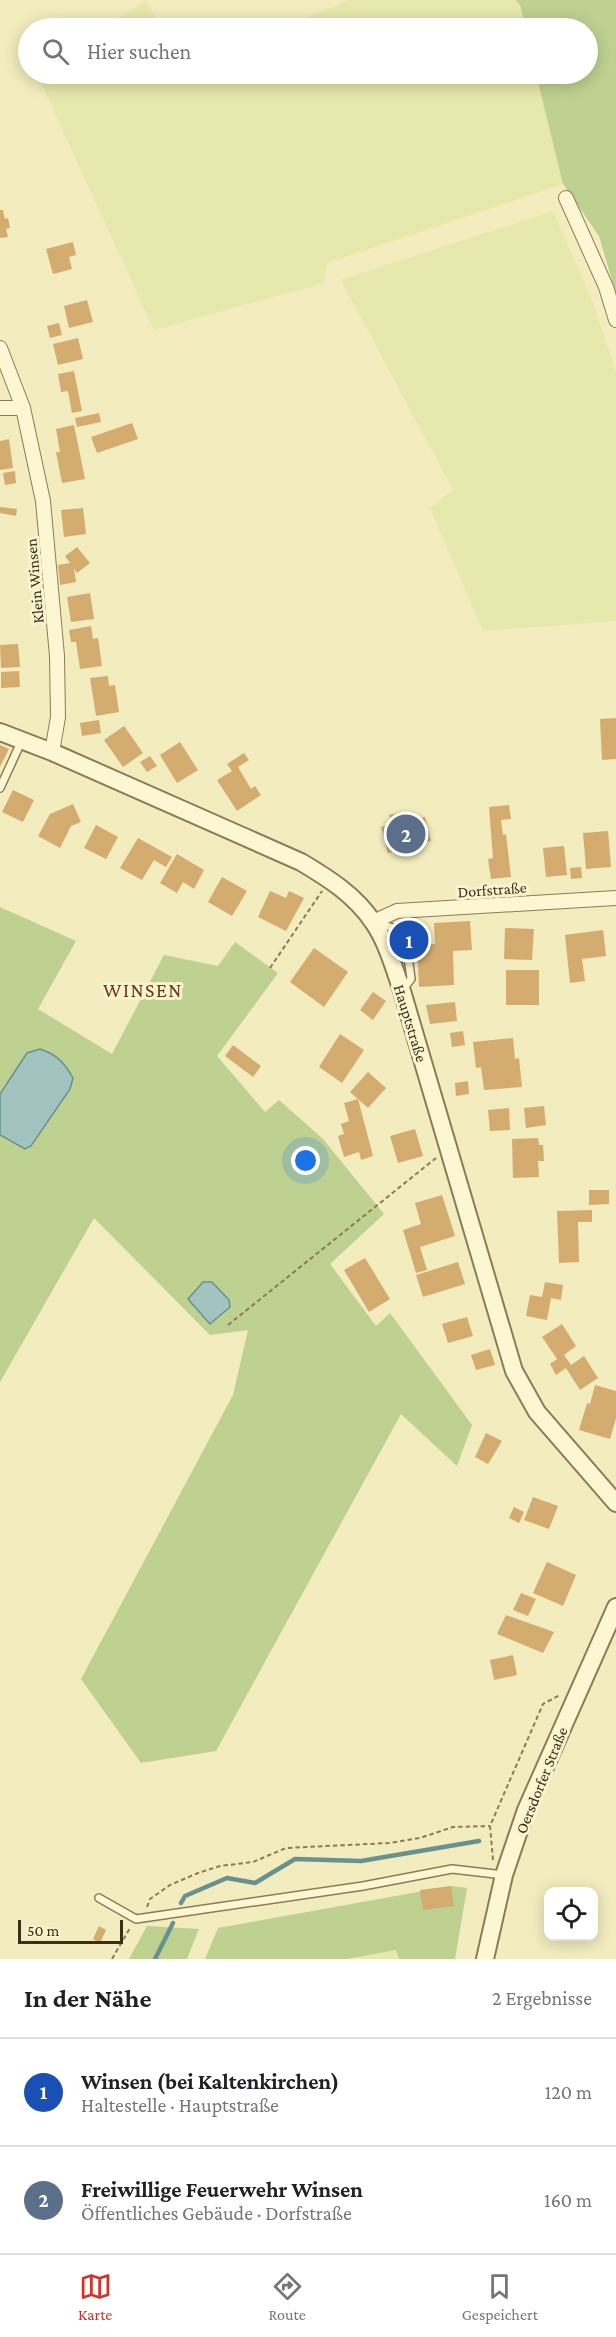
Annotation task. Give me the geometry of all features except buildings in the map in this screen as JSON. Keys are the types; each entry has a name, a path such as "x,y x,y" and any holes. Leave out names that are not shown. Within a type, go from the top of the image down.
{"street":[{"path":"566,198 606,287 616,320"},
{"name":"Klein Winsen","path":"0,348 24,408 43,501 57,656 58,717 52,752"},
{"path":"0,408 24,408"},
{"name":"Hauptstraße","path":"0,732 52,752 301,862 330,879 352,898 373,922 402,991 514,1371 537,1412 616,1503"},
{"name":"Dorfstraße","path":"373,922 397,911 616,898"},
{"name":"Oersdorfer Straße","path":"485,1959 504,1875 526,1810 616,1607"}],"lane":[{"path":"0,788 22,740"},
{"path":"99,1898 136,1919 363,1886 452,1869 504,1875"}],"path":[{"path":"270,968 330,879"},
{"path":"228,1325 448,1148"},
{"path":"112,1959 136,1919 146,1910 150,1899 170,1885 198,1873 220,1866 253,1862 286,1848 389,1843 420,1838 453,1827 490,1826"}],"green space":[{"path":"349,0 516,0 520,5 523,18 306,18"},
{"path":"516,0 616,0 616,294 599,236 563,184 538,84 598,84 598,18 523,18 520,5"},
{"path":"146,1 156,18 119,18"},
{"path":"42,84 538,84 563,184 327,263 324,283 154,330"},
{"path":"553,211 593,303 616,372 616,621 483,631 430,508 453,490 341,280"},
{"path":"0,907 76,941 38,1009 112,1054 164,955 218,966 235,942 278,973 217,1056 265,1112 279,1100 323,1139 384,1214 330,1264 376,1326 390,1313 472,1425 457,1466 401,1414 216,1751 141,1763 81,1679 233,1395 248,1330 210,1335 94,1218 0,1382"},
{"path":"451,1886 467,1888 455,1959 399,1959 396,1950 347,1959 205,1959 218,1928"},
{"path":"147,1926 199,1929 187,1959 129,1959"},
{"path":"397,1950 399,1959 347,1959"}],"water":[{"path":"40,1049 59,1059 73,1078 70,1089 31,1146 25,1149 0,1135 0,1094 27,1053"},
{"path":"203,1282 212,1282 229,1300 230,1307 210,1324 188,1299"}],"waterway":[{"path":"181,1903 185,1896 227,1878 255,1883 295,1859 361,1861 479,1841"},
{"path":"155,1959 173,1923"}],"place":[{"name":"Freiwillige Feuerwehr Winsen","path":"406,834"},
{"name":"Winsen (bei Kaltenkirchen)","path":"409,940"}],"district":[{"name":"WINSEN","path":"143,990"}]}
